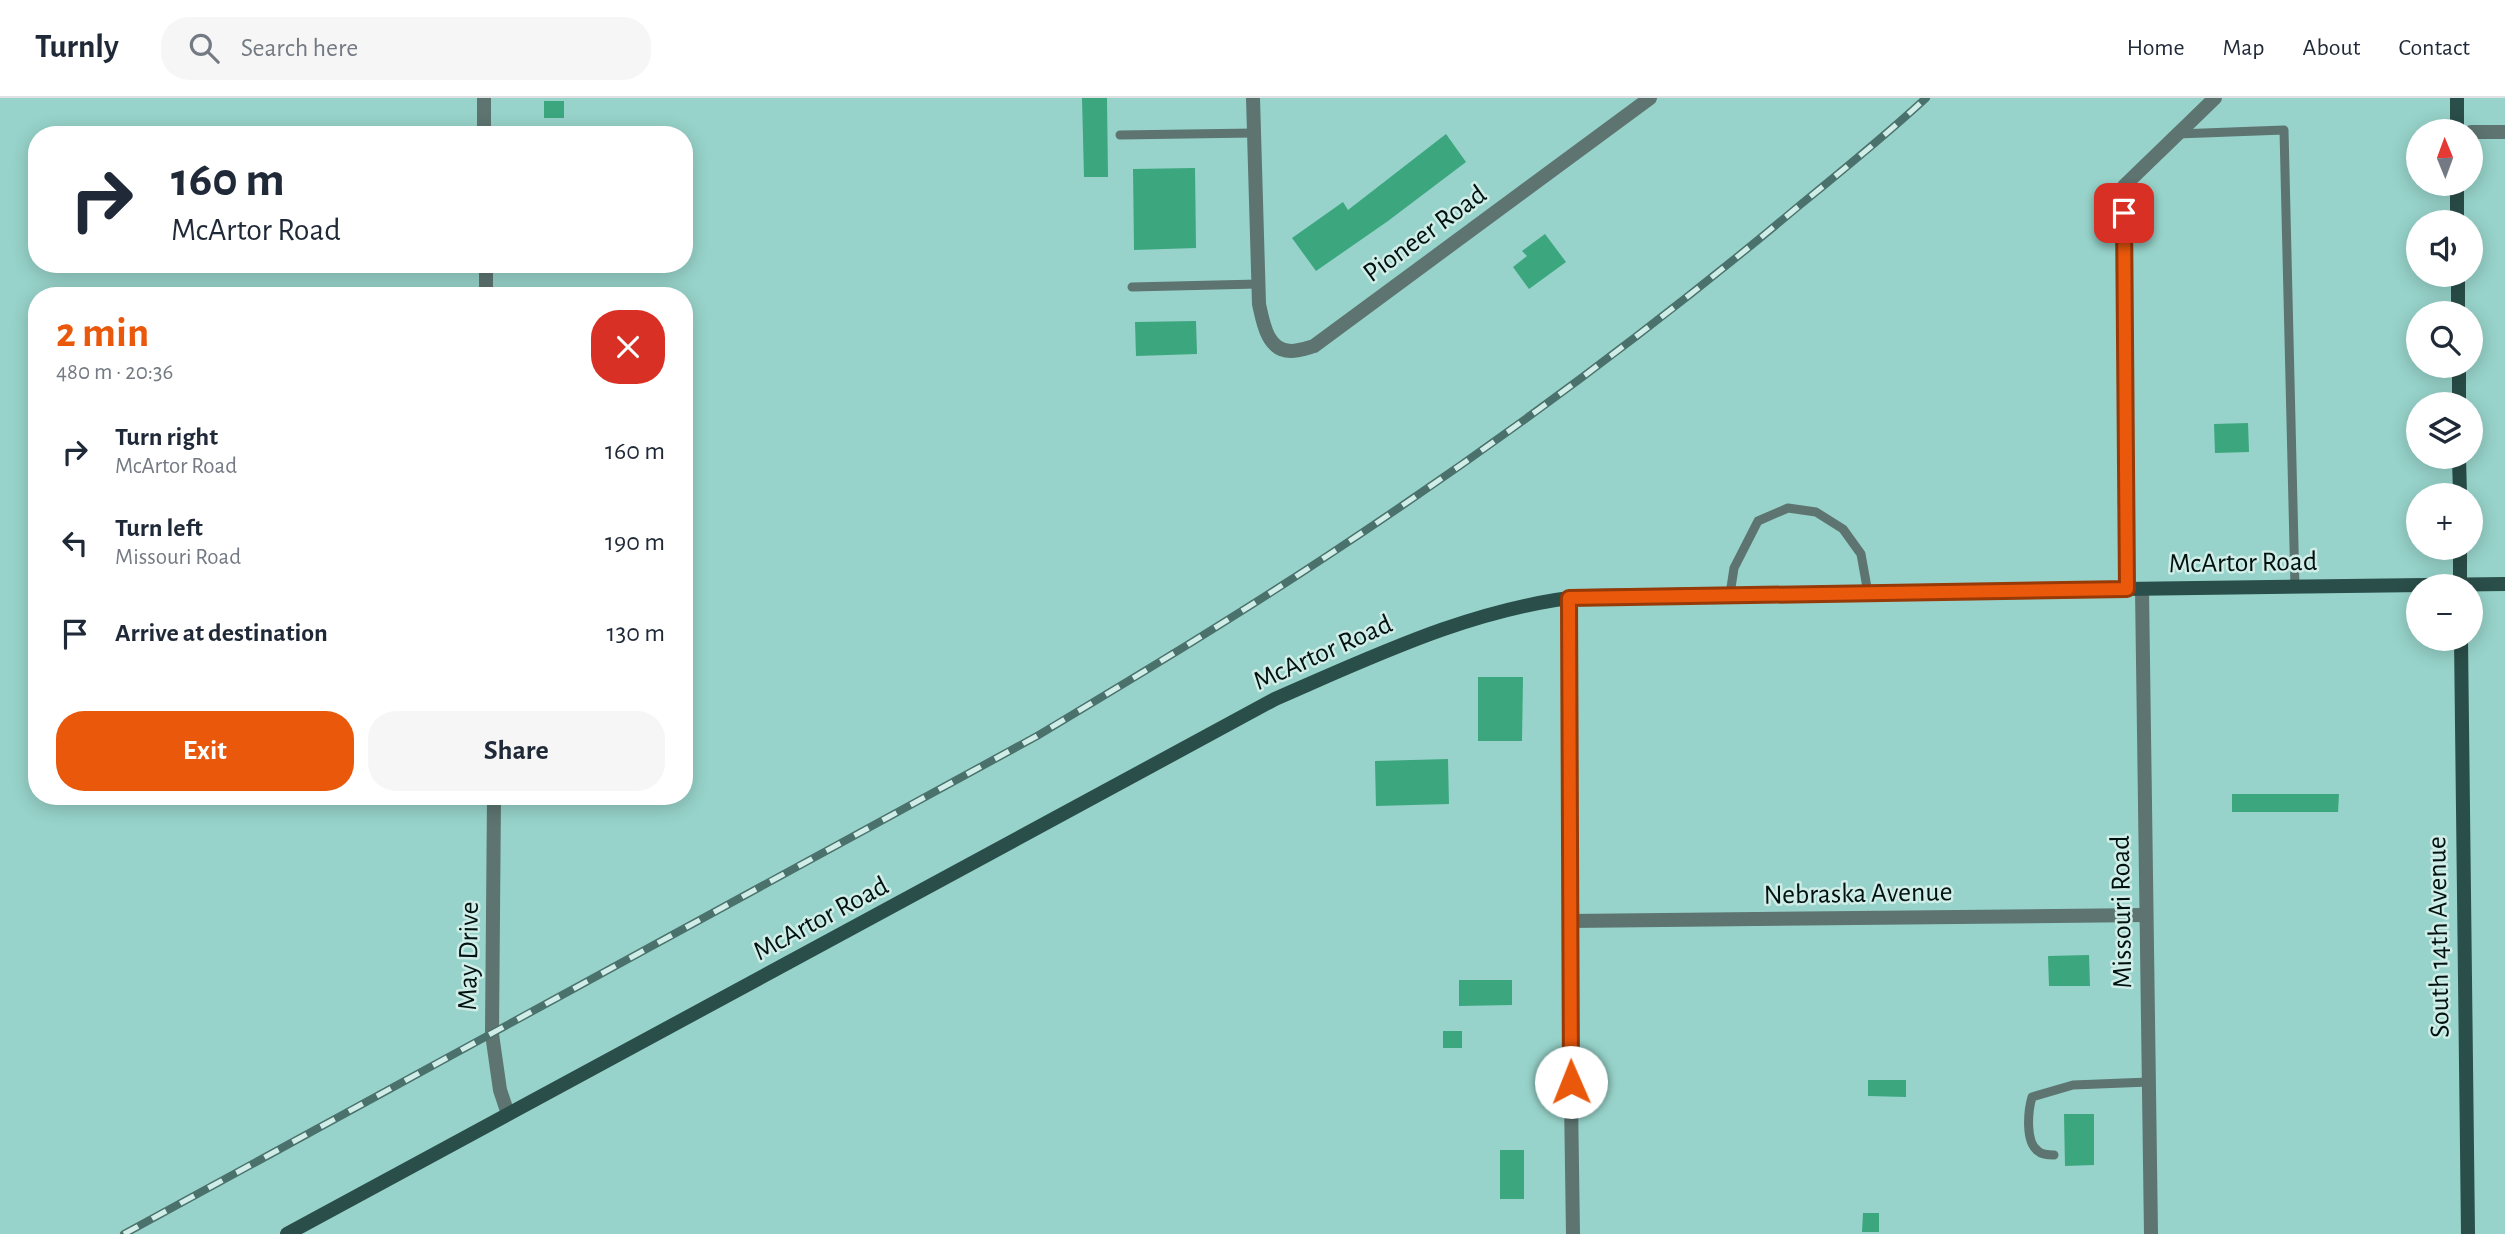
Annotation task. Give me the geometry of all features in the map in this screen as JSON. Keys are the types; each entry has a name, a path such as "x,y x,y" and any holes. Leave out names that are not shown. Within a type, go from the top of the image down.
{"main road":[{"path":"2456,98 2457,119"},
{"name":"McArtor Road","path":"2483,584 2505,584"},
{"name":"McArtor Road","path":"288,1234 1275,699 1412,640 1490,613 1569,598 2406,586"},
{"name":"South 14th Avenue","path":"2461,651 2468,1234"}],"street":[{"path":"484,98 484,126"},
{"name":"Pioneer Road","path":"1253,98 1258,284 1264,329 1276,347 1291,352 1314,346 1650,98"},
{"name":"Missouri Road","path":"2151,1234 2146,915 2124,186 2215,98"},
{"path":"2483,132 2505,132"},
{"path":"1569,598 1573,1234"},
{"name":"May Drive","path":"494,805 492,1034 500,1090 508,1114"},
{"name":"Nebraska Avenue","path":"1570,921 2146,915"}],"lane":[{"path":"2177,134 2284,130 2295,588"},
{"path":"1120,135 1254,132"},
{"path":"1132,287 1258,284"},
{"path":"1731,594 1734,568 1758,521 1788,508 1816,512 1843,529 1861,554 1868,593"},
{"path":"2054,1155 2040,1153 2031,1144 2029,1108 2032,1097 2073,1085 2149,1082"}],"building":[{"path":"1082,98 1107,98 1108,177 1084,177"},
{"path":"544,101 564,101 564,118 544,118"},
{"path":"1446,134 1466,162 1316,271 1292,238 1343,202 1348,210"},
{"path":"1195,168 1196,248 1134,250 1133,169"},
{"path":"1545,234 1566,262 1529,289 1513,267 1527,256 1522,251"},
{"path":"1196,321 1197,354 1136,356 1135,322"},
{"path":"2248,423 2249,452 2215,453 2214,424"},
{"path":"1478,677 1523,677 1522,741 1478,741"},
{"path":"1448,759 1449,804 1376,806 1375,761"},
{"path":"2232,794 2339,794 2338,812 2232,812"},
{"path":"2089,955 2090,986 2049,986 2048,956"},
{"path":"1459,980 1512,980 1512,1005 1459,1006"},
{"path":"1443,1031 1462,1031 1462,1048 1443,1048"},
{"path":"1868,1080 1906,1080 1906,1097 1868,1096"},
{"path":"2064,1114 2094,1114 2094,1165 2065,1166"},
{"path":"1500,1150 1524,1150 1524,1199 1500,1199"},
{"path":"1863,1213 1879,1213 1879,1232 1862,1232"}],"railway":[{"path":"124,1234 1037,736 1255,602 1449,473 1628,343 1743,252 1926,98"}],"route":[{"path":"1571,1082 1569,598 2127,589 2124,213"}]}
